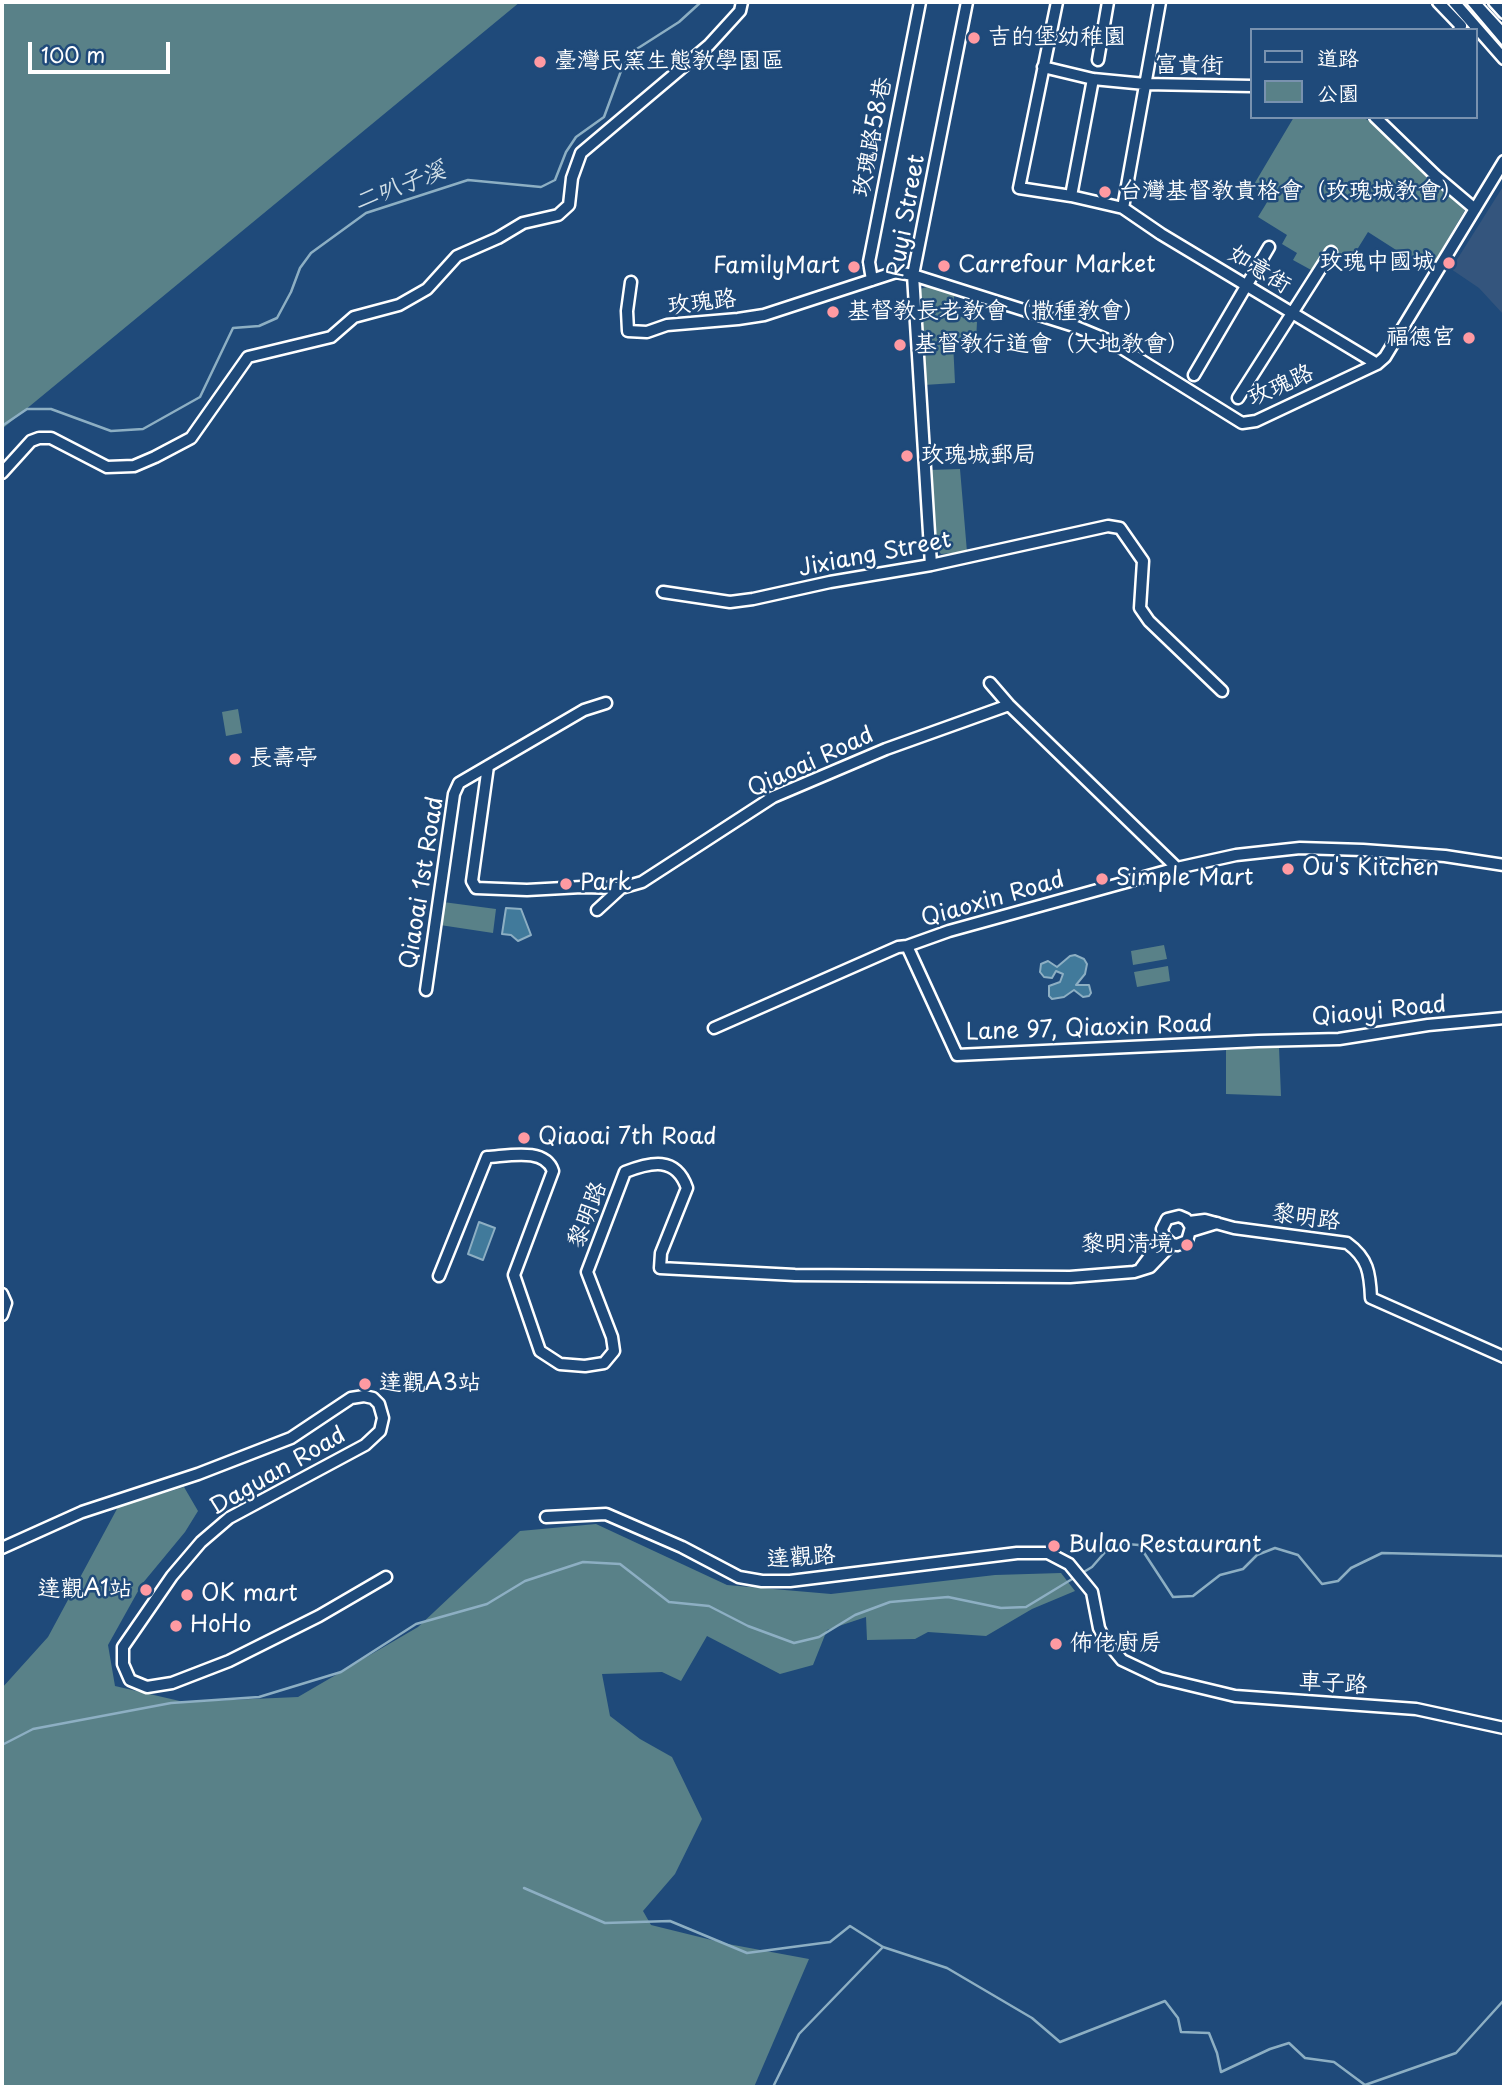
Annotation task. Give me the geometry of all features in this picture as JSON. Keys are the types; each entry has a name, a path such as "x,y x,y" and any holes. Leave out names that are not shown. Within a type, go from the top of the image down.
{"street":[{"path":"2,473 31,441 39,438 51,438 107,467 134,466 155,457 191,438 248,357 331,337 354,317 399,305 427,289 457,256 498,238 523,223 558,215 569,205 572,178 581,153 709,45 740,11 742,2"},
{"name":"玫瑰路58巷","path":"872,280 869,262 919,2"},
{"name":"Ruyi Street","path":"931,565 913,275 967,2"},
{"path":"1043,67 1057,2"},
{"path":"1098,60 1108,2"},
{"path":"1123,208 1160,2"},
{"path":"1438,2 1460,28"},
{"path":"1454,2 1477,28"},
{"path":"1494,2 1504,13"},
{"path":"1500,2 1504,6"},
{"path":"1478,29 1504,59"},
{"name":"富貴街","path":"1043,67 1093,79 1145,84 1250,86"},
{"name":"如意街","path":"1043,67 1018,188 1123,208 1377,364"},
{"path":"1071,196 1093,79"},
{"path":"1377,119 1475,209"},
{"name":"玫瑰路","path":"631,282 627,311 628,331 647,332 667,325 738,320 764,315 896,272 913,275 1074,326 1110,341 1242,422 1256,421 1377,364 1395,342 1504,161"},
{"path":"1194,375 1269,247"},
{"path":"1238,398 1331,252"},
{"name":"Jixiang Street","path":"663,592 730,602 931,565 1094,528 1121,528 1143,561 1140,608 1149,621 1222,691"},
{"path":"990,683 1009,705 1177,868"},
{"name":"Qiaoai 1st Road","path":"426,990 454,794 459,783 584,710 606,703"},
{"name":"Qiaoai Road","path":"621,888 642,882 773,797 886,749 1009,705"},
{"path":"488,766 472,881 476,888 621,888"},
{"name":"Qiaoxin Road","path":"714,1028 898,947 1177,868 1236,855 1300,848 1433,855 1504,865"},
{"path":"597,909 621,888"},
{"name":"Lane 97, Qiaoxin Road","path":"907,946 957,1055 1258,1041"},
{"name":"Qiaoyi Road","path":"1258,1041 1339,1039 1429,1025 1504,1018"},
{"name":"黎明路","path":"439,1276 488,1157 545,1158 553,1171 514,1275 540,1351 560,1364 585,1366 604,1363 614,1351 612,1337 587,1272 625,1172 645,1164 673,1167 683,1175 687,1188 661,1253 660,1268 795,1275 1069,1277 1134,1272 1150,1267 1168,1241"},
{"name":"黎明路","path":"1168,1241 1163,1225 1171,1216 1179,1216 1190,1227"},
{"name":"黎明路","path":"1190,1227 1218,1223 1234,1228 1347,1242 1360,1252 1370,1276 1371,1298 1504,1357"},
{"name":"黎明路","path":"1168,1241 1182,1244 1187,1241 1190,1227"},
{"path":"2,1294 6,1303 2,1315"},
{"name":"Daguan Road","path":"2,1548 82,1513 198,1474 291,1438 351,1398 364,1396 373,1398 379,1405 383,1418 380,1431 365,1444 229,1518 201,1542 173,1576 123,1647 123,1664 130,1680 147,1687 172,1683 229,1661 319,1616 386,1577"},
{"name":"達觀路","path":"546,1517 606,1514 682,1547 739,1577 762,1581 790,1581 1017,1553 1048,1553 1069,1564 1092,1592 1099,1628 1122,1660 1160,1678"},
{"name":"車子路","path":"1160,1678 1235,1696 1416,1709 1504,1728"}],"shaded area":[{"path":"1504,185 1503,314 1479,288 1451,269"},
{"path":"506,908 521,909 531,935 518,941 511,935 502,934"},
{"path":"1075,955 1084,959 1087,964 1085,974 1076,985 1089,985 1091,993 1083,997 1074,990 1064,997 1052,999 1049,996 1049,986 1060,982 1063,974 1056,971 1052,978 1044,977 1040,972 1041,964 1048,961 1057,967"},
{"path":"479,1222 495,1228 483,1260 468,1254"}],"green space":[{"path":"2,2 520,2 2,429"},
{"path":"1293,119 1366,119 1465,210 1429,271 1368,232 1350,261 1327,247 1313,271 1293,260 1297,253 1282,244 1287,235 1258,217 1269,199 1253,186"},
{"path":"930,286 955,294 950,313 977,322 976,341 953,342 955,383 924,385 920,289"},
{"path":"960,469 967,552 941,554 932,526 929,470"},
{"path":"238,709 242,733 226,736 222,712"},
{"path":"443,902 496,909 493,933 440,925"},
{"path":"1164,945 1167,959 1133,965 1131,951"},
{"path":"1168,966 1170,981 1137,987 1134,972"},
{"path":"1279,1047 1281,1096 1226,1094 1226,1050"},
{"path":"184,1487 198,1511 185,1532 142,1584 108,1645 115,1686 184,1702 298,1697 418,1627 520,1531 596,1524 727,1585 831,1594 995,1575 1061,1573 1075,1591 1032,1609 986,1636 928,1632 915,1639 867,1640 866,1617 827,1630 813,1665 780,1674 707,1636 681,1681 662,1672 602,1674 610,1716 640,1739 672,1757 702,1819 675,1874 643,1911 651,1925 728,1944 809,1959 754,2087 2,2087 2,1688 48,1637 118,1507"}],"waterway":[{"name":"二叭子溪","path":"2,426 27,409 51,409 111,431 143,429 200,397 233,328 259,326 277,318 300,268 311,253 366,213 468,180 541,187 555,180 566,152 576,137 604,117 621,71 632,52 679,22 701,2"},
{"path":"2,1745 33,1729 171,1703 259,1697 341,1672 416,1624 487,1604 525,1581 583,1562 620,1564 669,1602 709,1606 748,1626 794,1643 819,1637 855,1615 890,1602 948,1597 1001,1608 1026,1607 1092,1567 1113,1543 1139,1545 1173,1597 1193,1596 1220,1575 1243,1569 1257,1555 1275,1548 1298,1555 1322,1584 1338,1581 1351,1568 1382,1553 1504,1556"},
{"path":"524,1888 605,1923 670,1921 747,1953 830,1942 850,1926 883,1947 947,1968 1032,2018 1060,2042 1165,2001 1178,2018 1181,2032 1209,2033 1221,2072 1289,2043 1305,2058 1334,2062 1365,2085 1456,2053 1504,2000"},
{"path":"773,2087 799,2034 882,1948"}],"tram line":[{"path":"1465,2 1504,48"},
{"path":"1482,2 1504,26"}],"place":[{"name":"吉的堡幼稚園","path":"974,38"},
{"name":"臺灣民窯生態教學園區","path":"540,62"},
{"name":"台灣基督教貴格會（玫瑰城教會）","path":"1105,192"},
{"name":"玫瑰中國城","path":"1449,263"},
{"name":"Carrefour Market","path":"944,266"},
{"name":"FamilyMart","path":"854,267"},
{"name":"基督教長老教會（撒種教會）","path":"833,312"},
{"name":"福德宮","path":"1469,338"},
{"name":"基督教行道會（大地教會）","path":"900,345"},
{"name":"玫瑰城郵局","path":"907,456"},
{"name":"長壽亭","path":"235,759"},
{"name":"Ou's Kitchen","path":"1288,869"},
{"name":"Simple Mart","path":"1102,879"},
{"name":"Park","path":"566,884"},
{"name":"Qiaoai 7th Road","path":"524,1138"},
{"name":"黎明清境","path":"1187,1245"},
{"name":"達觀A3站","path":"365,1384"},
{"name":"Bulao Restaurant","path":"1054,1546"},
{"name":"達觀A1站","path":"146,1590"},
{"name":"OK mart","path":"187,1595"},
{"name":"HoHo","path":"176,1626"},
{"name":"佈佬廚房","path":"1056,1644"}]}
